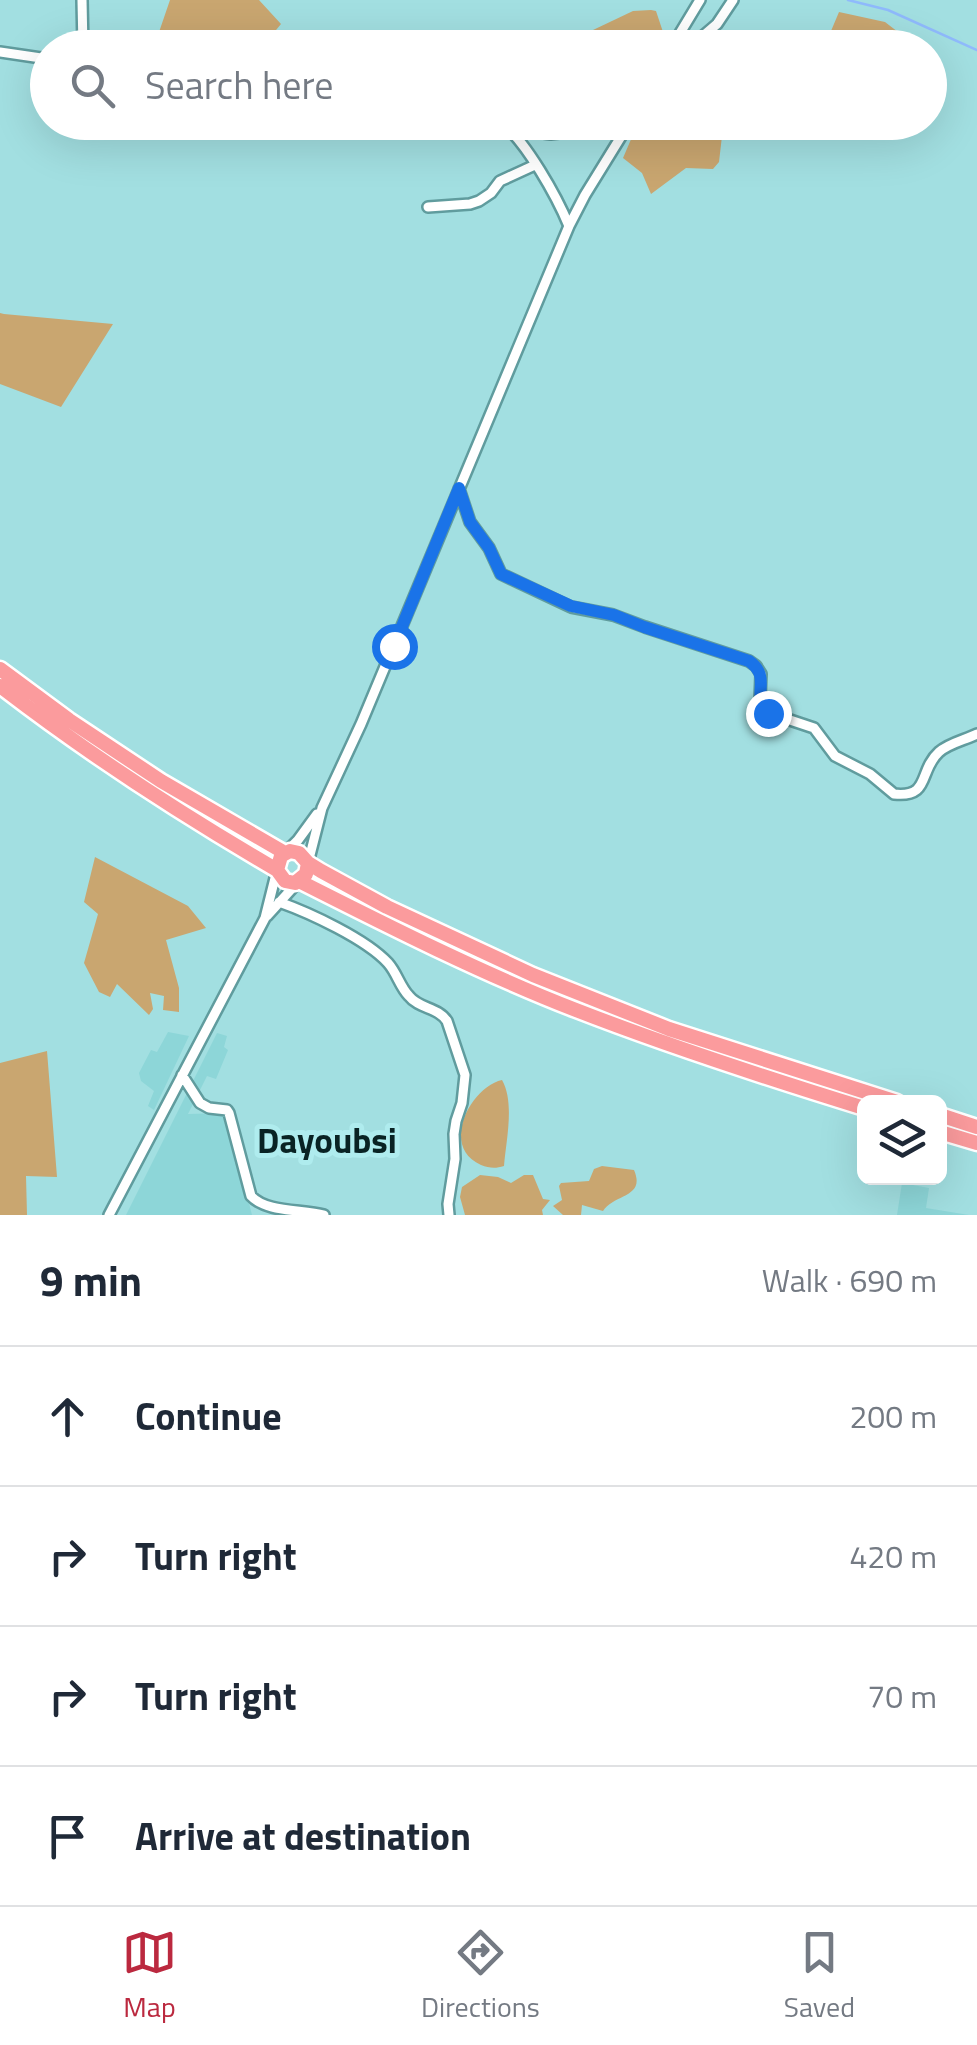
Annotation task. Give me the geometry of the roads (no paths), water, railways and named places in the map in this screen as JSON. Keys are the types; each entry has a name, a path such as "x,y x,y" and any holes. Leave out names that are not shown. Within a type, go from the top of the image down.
{"highway":[{"path":"0,668 161,781 285,853 299,853 308,863 440,932 598,1002 728,1050 874,1095"},
{"path":"0,686 75,742 276,870 285,881 299,881 449,956 573,1009 691,1054 857,1106"},
{"path":"276,870 285,853"},
{"path":"299,881 306,874 308,863"},
{"path":"947,1117 977,1126"},
{"path":"947,1134 977,1143"}],"street":[{"path":"82,0 83,30"},
{"path":"682,30 700,0"},
{"path":"710,30 730,4"},
{"path":"0,52 30,56"},
{"path":"518,140 569,226"},
{"path":"308,863 322,808 361,724 569,226 619,140"},
{"path":"428,207 479,201 500,181 535,165"},
{"path":"459,488 470,522 489,548 501,574 571,606 614,615 749,661 761,674 762,708 814,728 836,756 870,774 894,794 916,792 931,760 942,749 977,734"},
{"path":"285,853 322,808"},
{"path":"265,918 276,870"},
{"path":"109,1215 265,918 299,881"},
{"path":"279,902 299,908 347,934 386,960 411,1000 443,1014 447,1021 465,1075 454,1134 449,1215"},
{"path":"182,1074 200,1102 230,1113 255,1201 324,1215"}],"waterway":[{"path":"848,0 888,10 932,30"},
{"path":"947,37 977,50"}],"district":[{"name":"Dayoubsi","path":"327,1140"}]}
